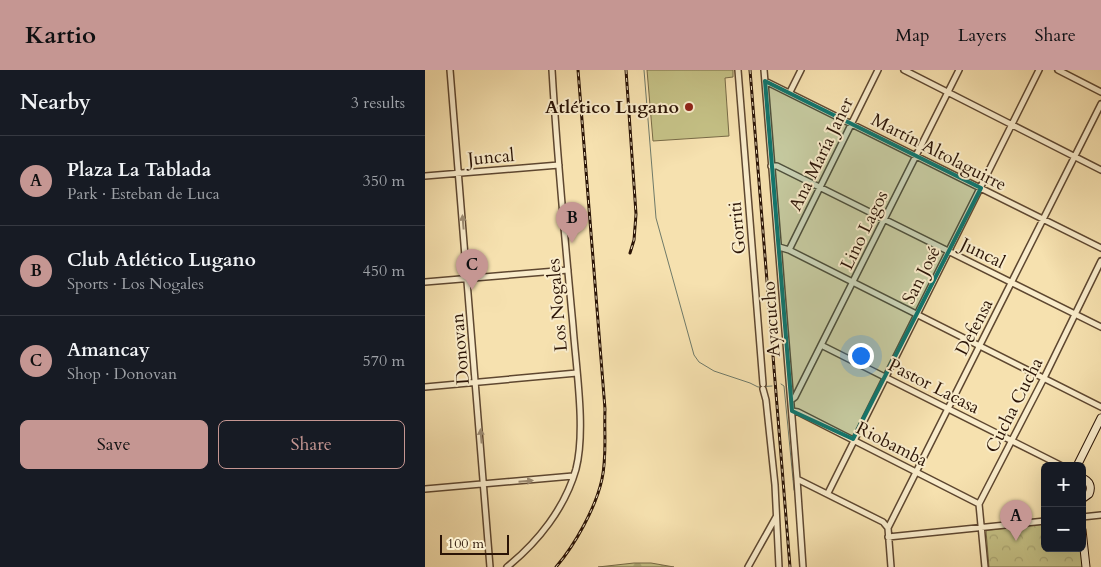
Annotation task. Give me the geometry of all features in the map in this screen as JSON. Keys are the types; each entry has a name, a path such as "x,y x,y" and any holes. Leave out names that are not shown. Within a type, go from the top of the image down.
{"street":[{"name":"Donovan","path":"450,70 485,485 490,567"},
{"name":"Los Nogales","path":"507,567 525,551 557,512 576,469 580,440 577,373 552,70"},
{"name":"Gorriti","path":"738,70 763,386 775,485 779,567"},
{"name":"Ayacucho","path":"764,70 803,567"},
{"path":"790,92 801,70"},
{"name":"Ana María Janer","path":"789,250 878,70"},
{"path":"904,70 1101,170"},
{"name":"Lino Lagos","path":"791,400 795,397 821,346 959,70"},
{"name":"San José","path":"827,493 1039,70"},
{"path":"1059,70 1101,92"},
{"name":"Martín Altolaguirre","path":"765,81 1101,248"},
{"name":"Defensa","path":"891,567 888,528 1101,104"},
{"name":"Juncal","path":"425,176 559,165"},
{"name":"Juncal","path":"771,166 777,166 885,218 949,252 1101,327"},
{"path":"779,247 789,250 1101,407"},
{"name":"Cucha Cucha","path":"979,504 1044,378 1101,261"},
{"path":"425,282 568,270"},
{"name":"Pastor Lacasa","path":"821,346 885,376 1054,462"},
{"path":"425,386 577,373"},
{"name":"Riobamba","path":"792,411 798,412 853,439 979,504"},
{"path":"1079,462 1101,418"},
{"path":"425,489 573,476"},
{"path":"797,479 883,522 888,528"},
{"path":"1086,480 1089,482 1091,488 1089,494 1086,496"},
{"path":"979,504 985,567"},
{"path":"1086,517 1101,515"},
{"path":"748,567 776,516"},
{"path":"888,537 1041,521"},
{"path":"1084,552 1086,567"}],"highlighted area":[{"path":"765,81 981,188 853,439 792,411"}],"green space":[{"name":"Atlético Lugano","path":"647,70 733,70 733,77 725,78 729,136 653,141"},
{"path":"1041,524 1041,552 1082,552 1084,567 989,567 986,531"},
{"path":"651,563 674,567 598,567"}],"waterway":[{"path":"644,70 656,218 694,355 699,362 714,371 758,387 772,386"},
{"path":"781,384 784,386 794,490"}],"railway":[{"path":"556,567 577,537 590,513 602,479 605,453 605,409 578,70"},
{"path":"626,70 636,214 634,240 630,253"},
{"path":"750,70 790,567"}],"place":[{"name":"Atlético Lugano","path":"689,107"},
{"name":"Club Atlético Lugano","path":"572,243"},
{"name":"Amancay","path":"472,290"},
{"name":"Plaza La Tablada","path":"1016,541"}]}
